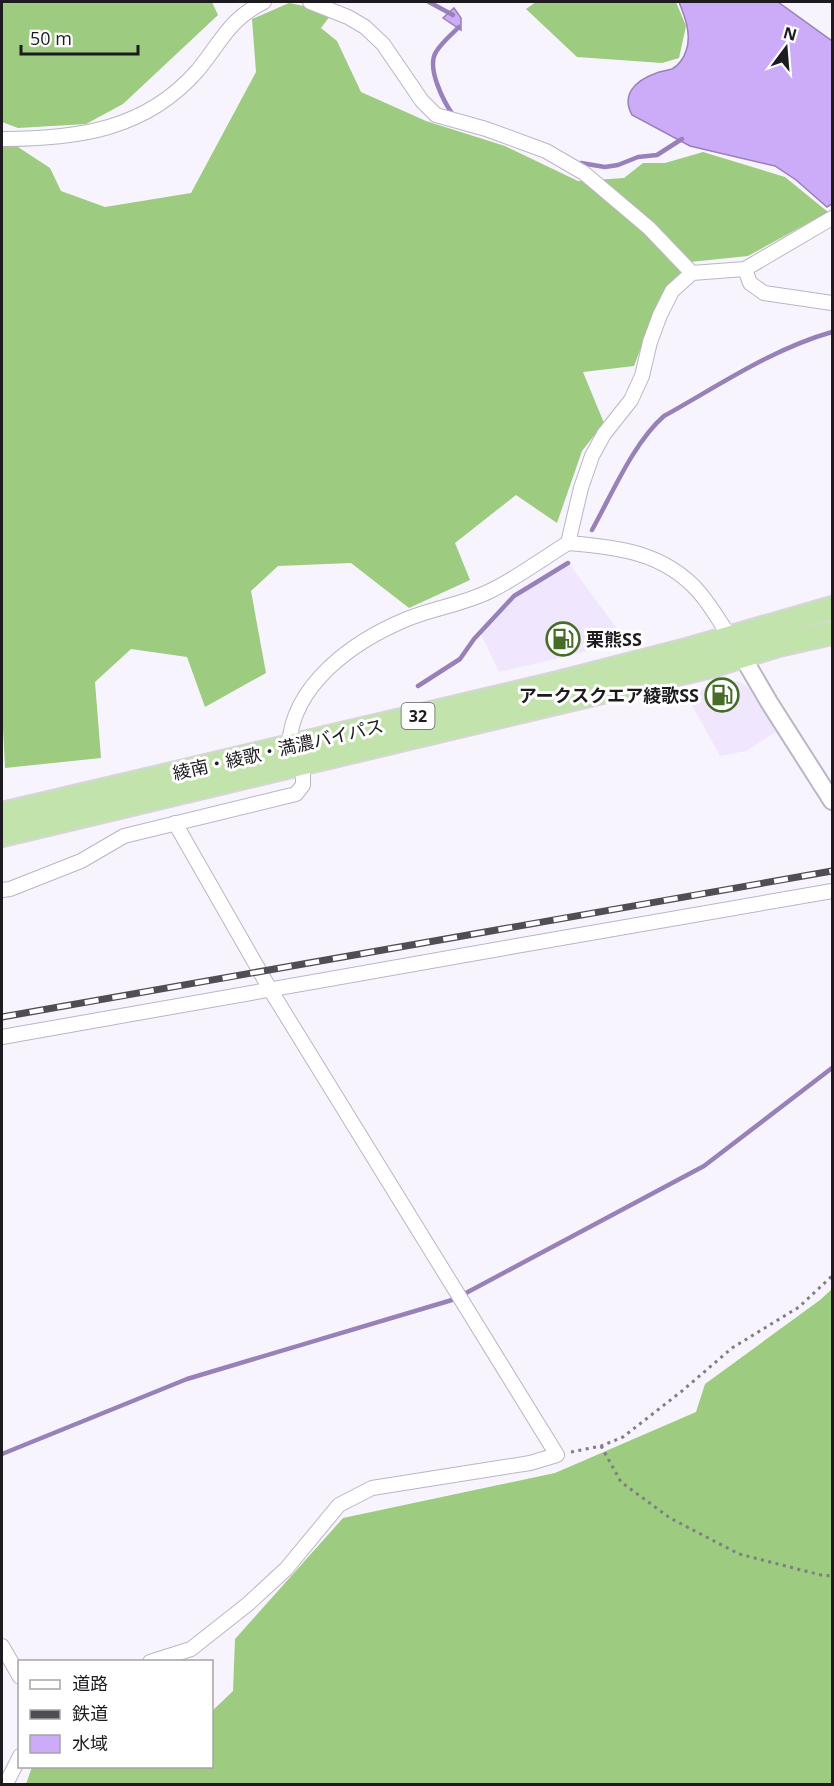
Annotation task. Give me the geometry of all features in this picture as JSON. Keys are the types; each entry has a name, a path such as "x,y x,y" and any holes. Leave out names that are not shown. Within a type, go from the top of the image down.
{"highway":[{"name":"綾南・綾歌・満濃バイパス","path":"2,814 558,683 832,608"},
{"name":"綾南・綾歌・満濃バイパス","path":"2,835 711,666 778,645 832,633"}],"street":[{"path":"2,139 45,139 82,134 116,126 148,112 192,76 232,24 253,7 264,2"},
{"path":"310,2 348,16 365,27 383,44 422,101 435,115 486,129 546,151 584,173 649,228 692,273"},
{"path":"568,543 581,488 592,456 604,434 631,400 642,376 650,342 660,315 672,291 692,273 745,269 832,218"},
{"path":"745,269 750,283 764,293 832,303"},
{"path":"289,746 290,729 302,703 316,682 347,653 369,638 408,619 489,592 568,543 615,547 641,554 660,563 678,574 698,591 743,656 769,702 832,801"},
{"path":"2,890 10,889 81,861 124,836 296,794 303,785 303,765"},
{"path":"156,1660 191,1649 248,1604 286,1569 339,1505 355,1496 372,1488 530,1463 557,1455 271,991 174,823"},
{"path":"2,1037 271,991 577,934 832,891"},
{"path":"2,1646 18,1674"},
{"path":"6,1785 18,1760"}],"path":[{"path":"557,1455 601,1446 623,1437 732,1348 799,1307 832,1276"},
{"path":"601,1446 621,1482 670,1518 739,1554 832,1576"}],"shaded area":[{"path":"570,565 627,642 499,672 481,634 510,602 529,588"},
{"path":"738,681 749,688 776,732 746,751 720,756 685,693"}],"green space":[{"path":"2,2 212,2 218,15 123,104 86,124 18,128 2,122"},
{"path":"536,2 676,2 686,26 679,58 662,63 577,57 526,9"},
{"path":"289,3 333,12 321,28 337,41 361,92 426,121 505,146 578,181 624,178 643,163 665,163 703,152 785,177 828,212 748,256 690,262 656,309 634,366 583,372 604,423 582,451 557,523 516,495 455,543 470,580 409,608 351,563 278,566 251,591 266,673 205,707 187,657 131,649 95,682 101,758 5,768 2,707 2,143 18,147 50,168 61,191 105,207 191,193 256,72 252,19"},
{"path":"832,1289 832,1784 26,1784 32,1768 213,1768 213,1710 233,1691 235,1639 343,1518 555,1473 696,1412 705,1384"}],"water":[{"path":"679,2 778,2 832,41 832,204 827,207 796,180 775,166 690,146 632,115 628,101 636,85 647,77 674,68 685,54 688,32"},
{"path":"454,8 461,18 461,30 443,18"}],"waterway":[{"path":"429,2 453,15"},
{"path":"453,115 437,85 433,59 441,45 459,27"},
{"path":"581,163 605,167 618,165 638,157 657,155 682,139"},
{"path":"592,530 633,454 664,416 767,358 832,332"},
{"path":"418,686 460,659 474,639 514,596 568,563"},
{"path":"466,1293 704,1166 832,1068"},
{"path":"2,1454 187,1379 452,1300"}],"railway":[{"path":"2,1017 832,871"}],"place":[{"name":"栗熊SS","path":"563,639"},
{"name":"アークスクエア綾歌SS","path":"722,695"}]}
